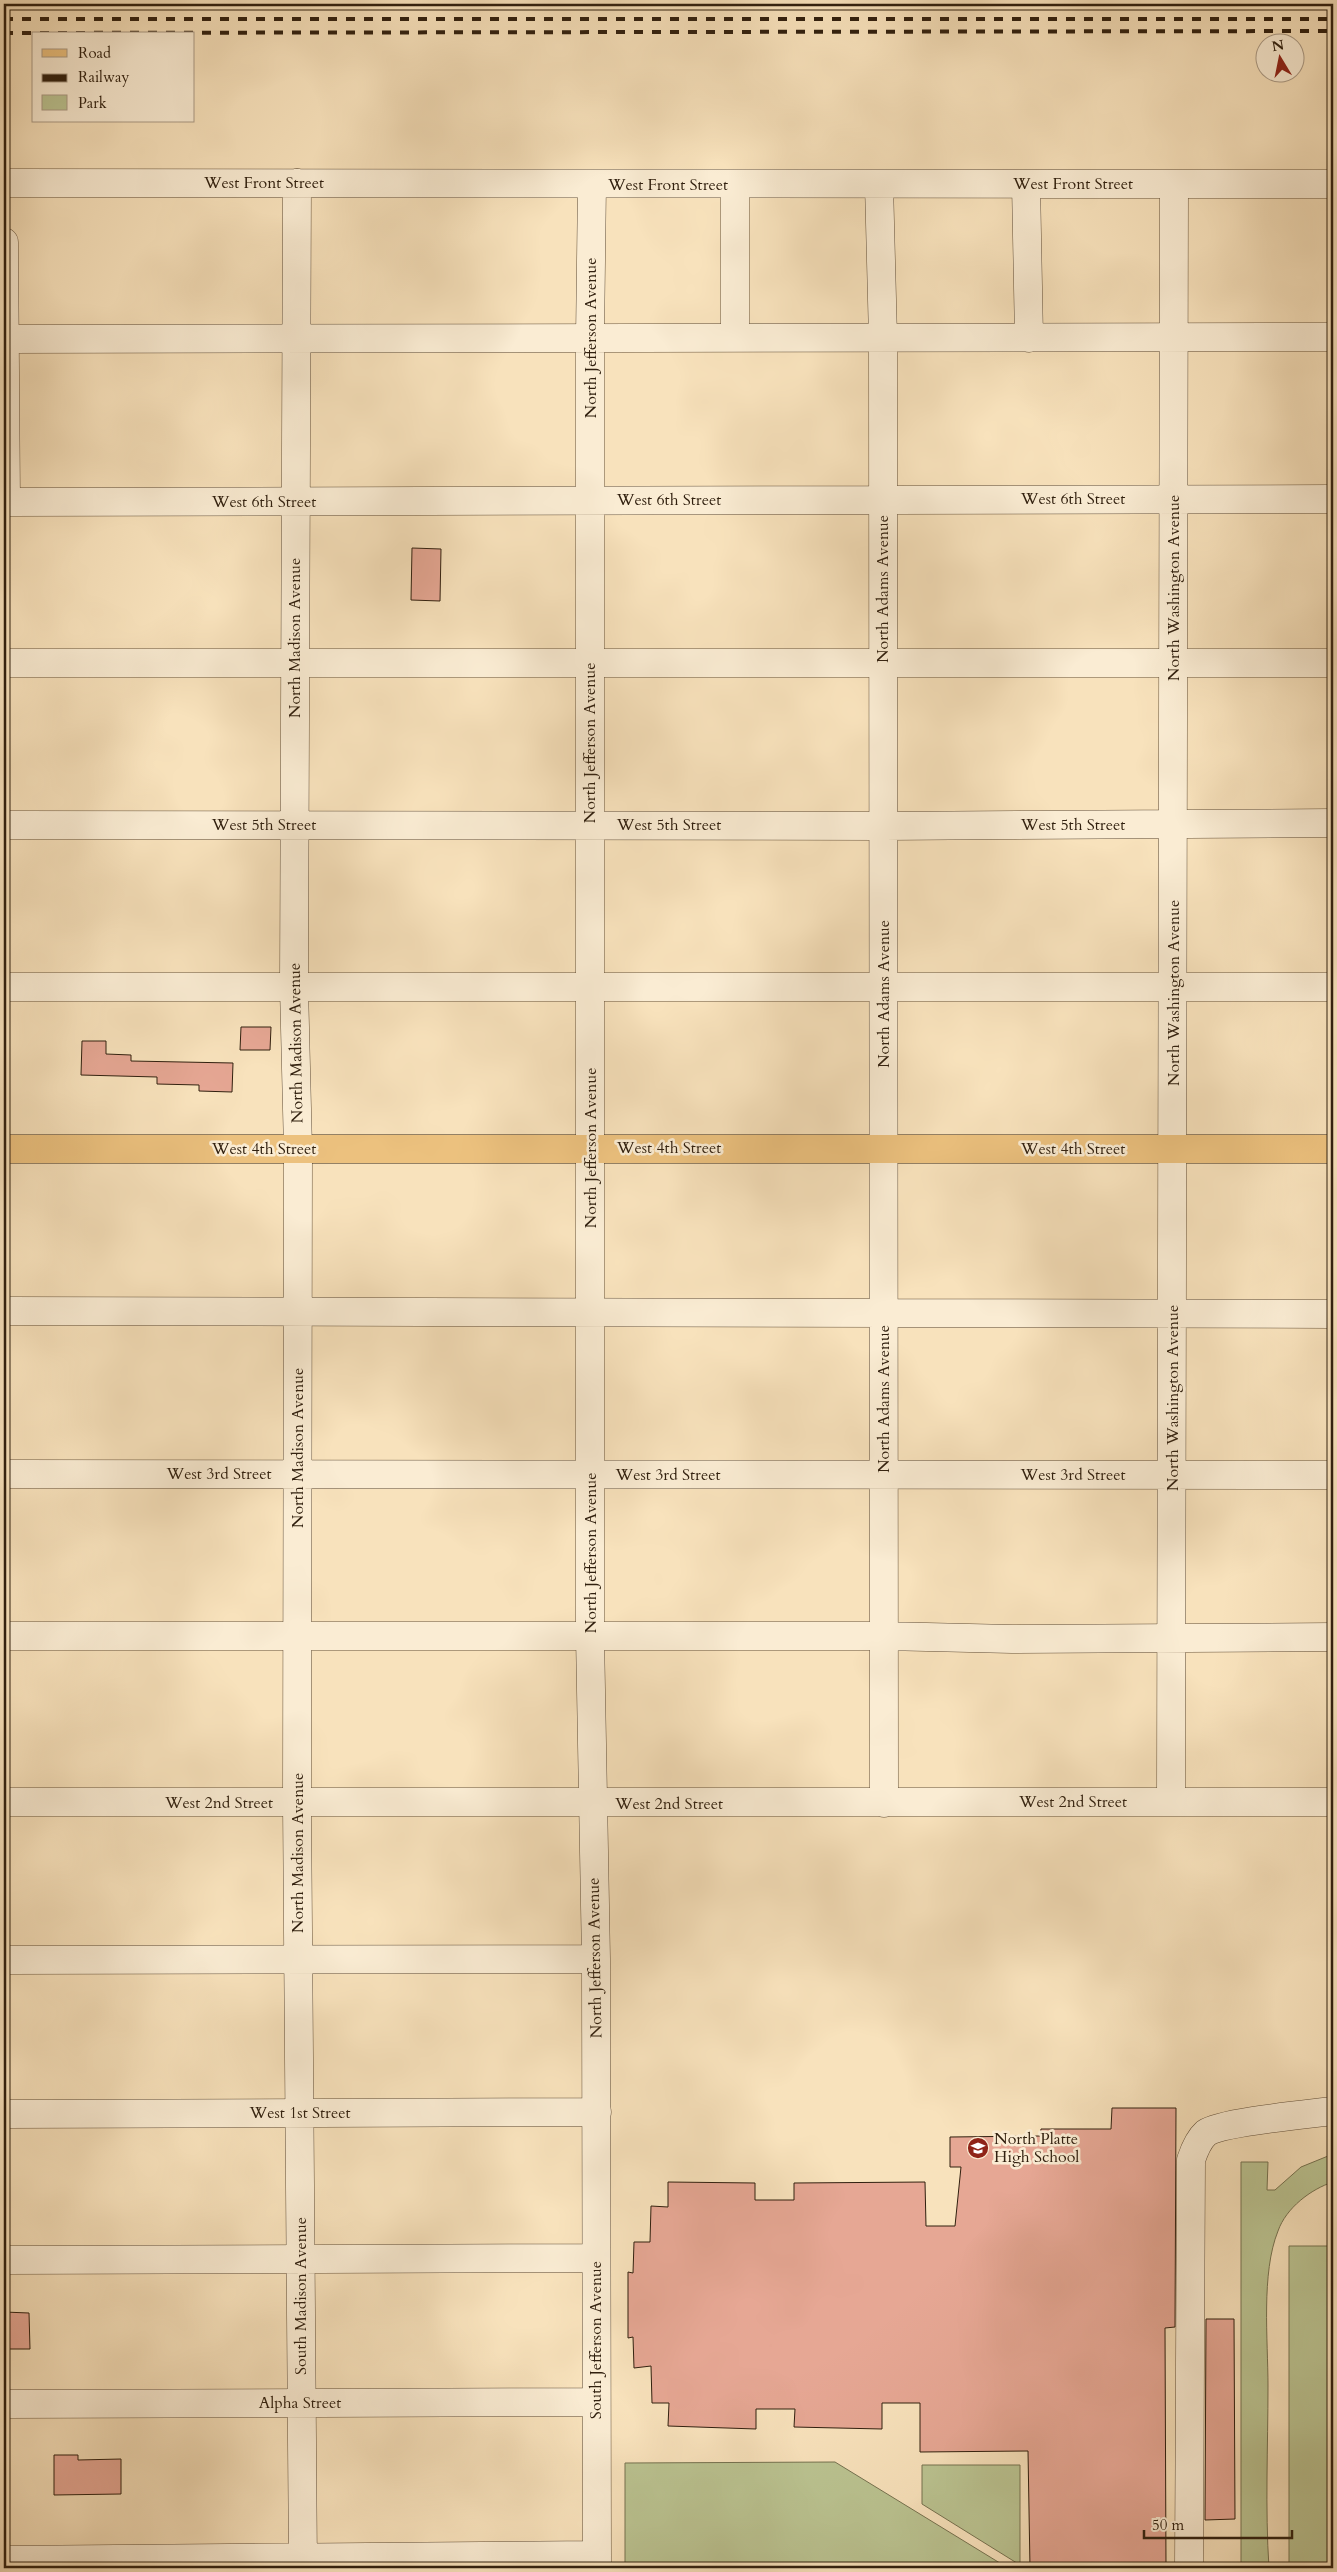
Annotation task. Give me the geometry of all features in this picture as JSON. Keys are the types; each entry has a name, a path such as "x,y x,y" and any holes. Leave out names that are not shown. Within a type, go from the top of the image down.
{"main road":[{"name":"West 4th Street","path":"4,1149 884,1148 1333,1150"}],"street":[{"name":"West Front Street","path":"4,183 1333,184"},
{"name":"North Madison Avenue","path":"298,183 293,824 294,987 298,1149 297,1803 300,2113"},
{"name":"North Jefferson Avenue","path":"592,184 590,338 592,1313 590,1636 597,2112"},
{"path":"735,338 736,184"},
{"name":"North Adams Avenue","path":"879,184 883,338 884,1803"},
{"path":"1026,184 1029,338"},
{"name":"North Washington Avenue","path":"1171,1802 1174,1149 1174,184"},
{"path":"4,242 5,502"},
{"path":"4,339 1333,338"},
{"name":"West 6th Street","path":"5,502 1333,499"},
{"path":"4,663 1333,663"},
{"name":"West 5th Street","path":"4,825 884,826 1333,823"},
{"path":"4,987 1333,987"},
{"path":"4,1311 1333,1314"},
{"name":"West 3rd Street","path":"4,1474 1333,1475"},
{"path":"4,1636 1333,1637"},
{"name":"West 2nd Street","path":"4,1802 593,1804 1333,1802"},
{"path":"4,1960 596,1959"},
{"path":"1189,2568 1191,2160 1196,2146 1207,2133 1234,2125 1333,2111"},
{"name":"West 1st Street","path":"4,2114 597,2112"},
{"name":"South Jefferson Avenue","path":"597,2112 597,2562"},
{"name":"South Madison Avenue","path":"300,2113 303,2563"},
{"path":"4,2260 596,2258"},
{"name":"Alpha Street","path":"4,2404 596,2402"},
{"path":"4,2560 303,2563 597,2562"}],"green space":[{"path":"1333,2154 1333,2182 1316,2189 1293,2207 1278,2231 1269,2266 1267,2286 1267,2500 1269,2568 1241,2568 1241,2162 1268,2162 1267,2190 1275,2190 1301,2167"},
{"path":"1289,2246 1333,2246 1333,2568 1289,2568"},
{"path":"835,2462 1008,2568 625,2568 625,2463"},
{"path":"922,2465 1020,2465 1020,2565 922,2504"}],"building":[{"path":"412,548 441,549 440,601 411,600"},
{"path":"241,1027 271,1027 270,1050 240,1050"},
{"path":"82,1041 106,1041 106,1054 131,1055 131,1061 233,1063 232,1092 199,1091 199,1085 157,1084 157,1077 81,1075"},
{"path":"1112,2108 1176,2108 1175,2327 1165,2328 1166,2566 1030,2568 1028,2451 920,2452 920,2403 882,2403 882,2429 794,2427 795,2409 756,2409 756,2429 668,2426 669,2403 652,2403 651,2366 634,2368 633,2337 628,2338 628,2272 633,2273 634,2242 650,2242 651,2206 668,2207 668,2182 755,2183 755,2200 794,2200 794,2183 925,2182 926,2226 955,2226 961,2167 950,2167 950,2137 1040,2136 1041,2129 1111,2129"},
{"path":"4,2312 29,2313 30,2349 4,2349"},
{"path":"1206,2319 1234,2319 1235,2519 1205,2520"},
{"path":"54,2455 78,2455 78,2460 121,2459 121,2494 54,2495"}],"railway":[{"path":"4,19 1333,19"},
{"path":"195,33 1333,31"},
{"path":"4,33 32,33"}],"place":[{"name":"North Platte High School","path":"978,2148"}]}
